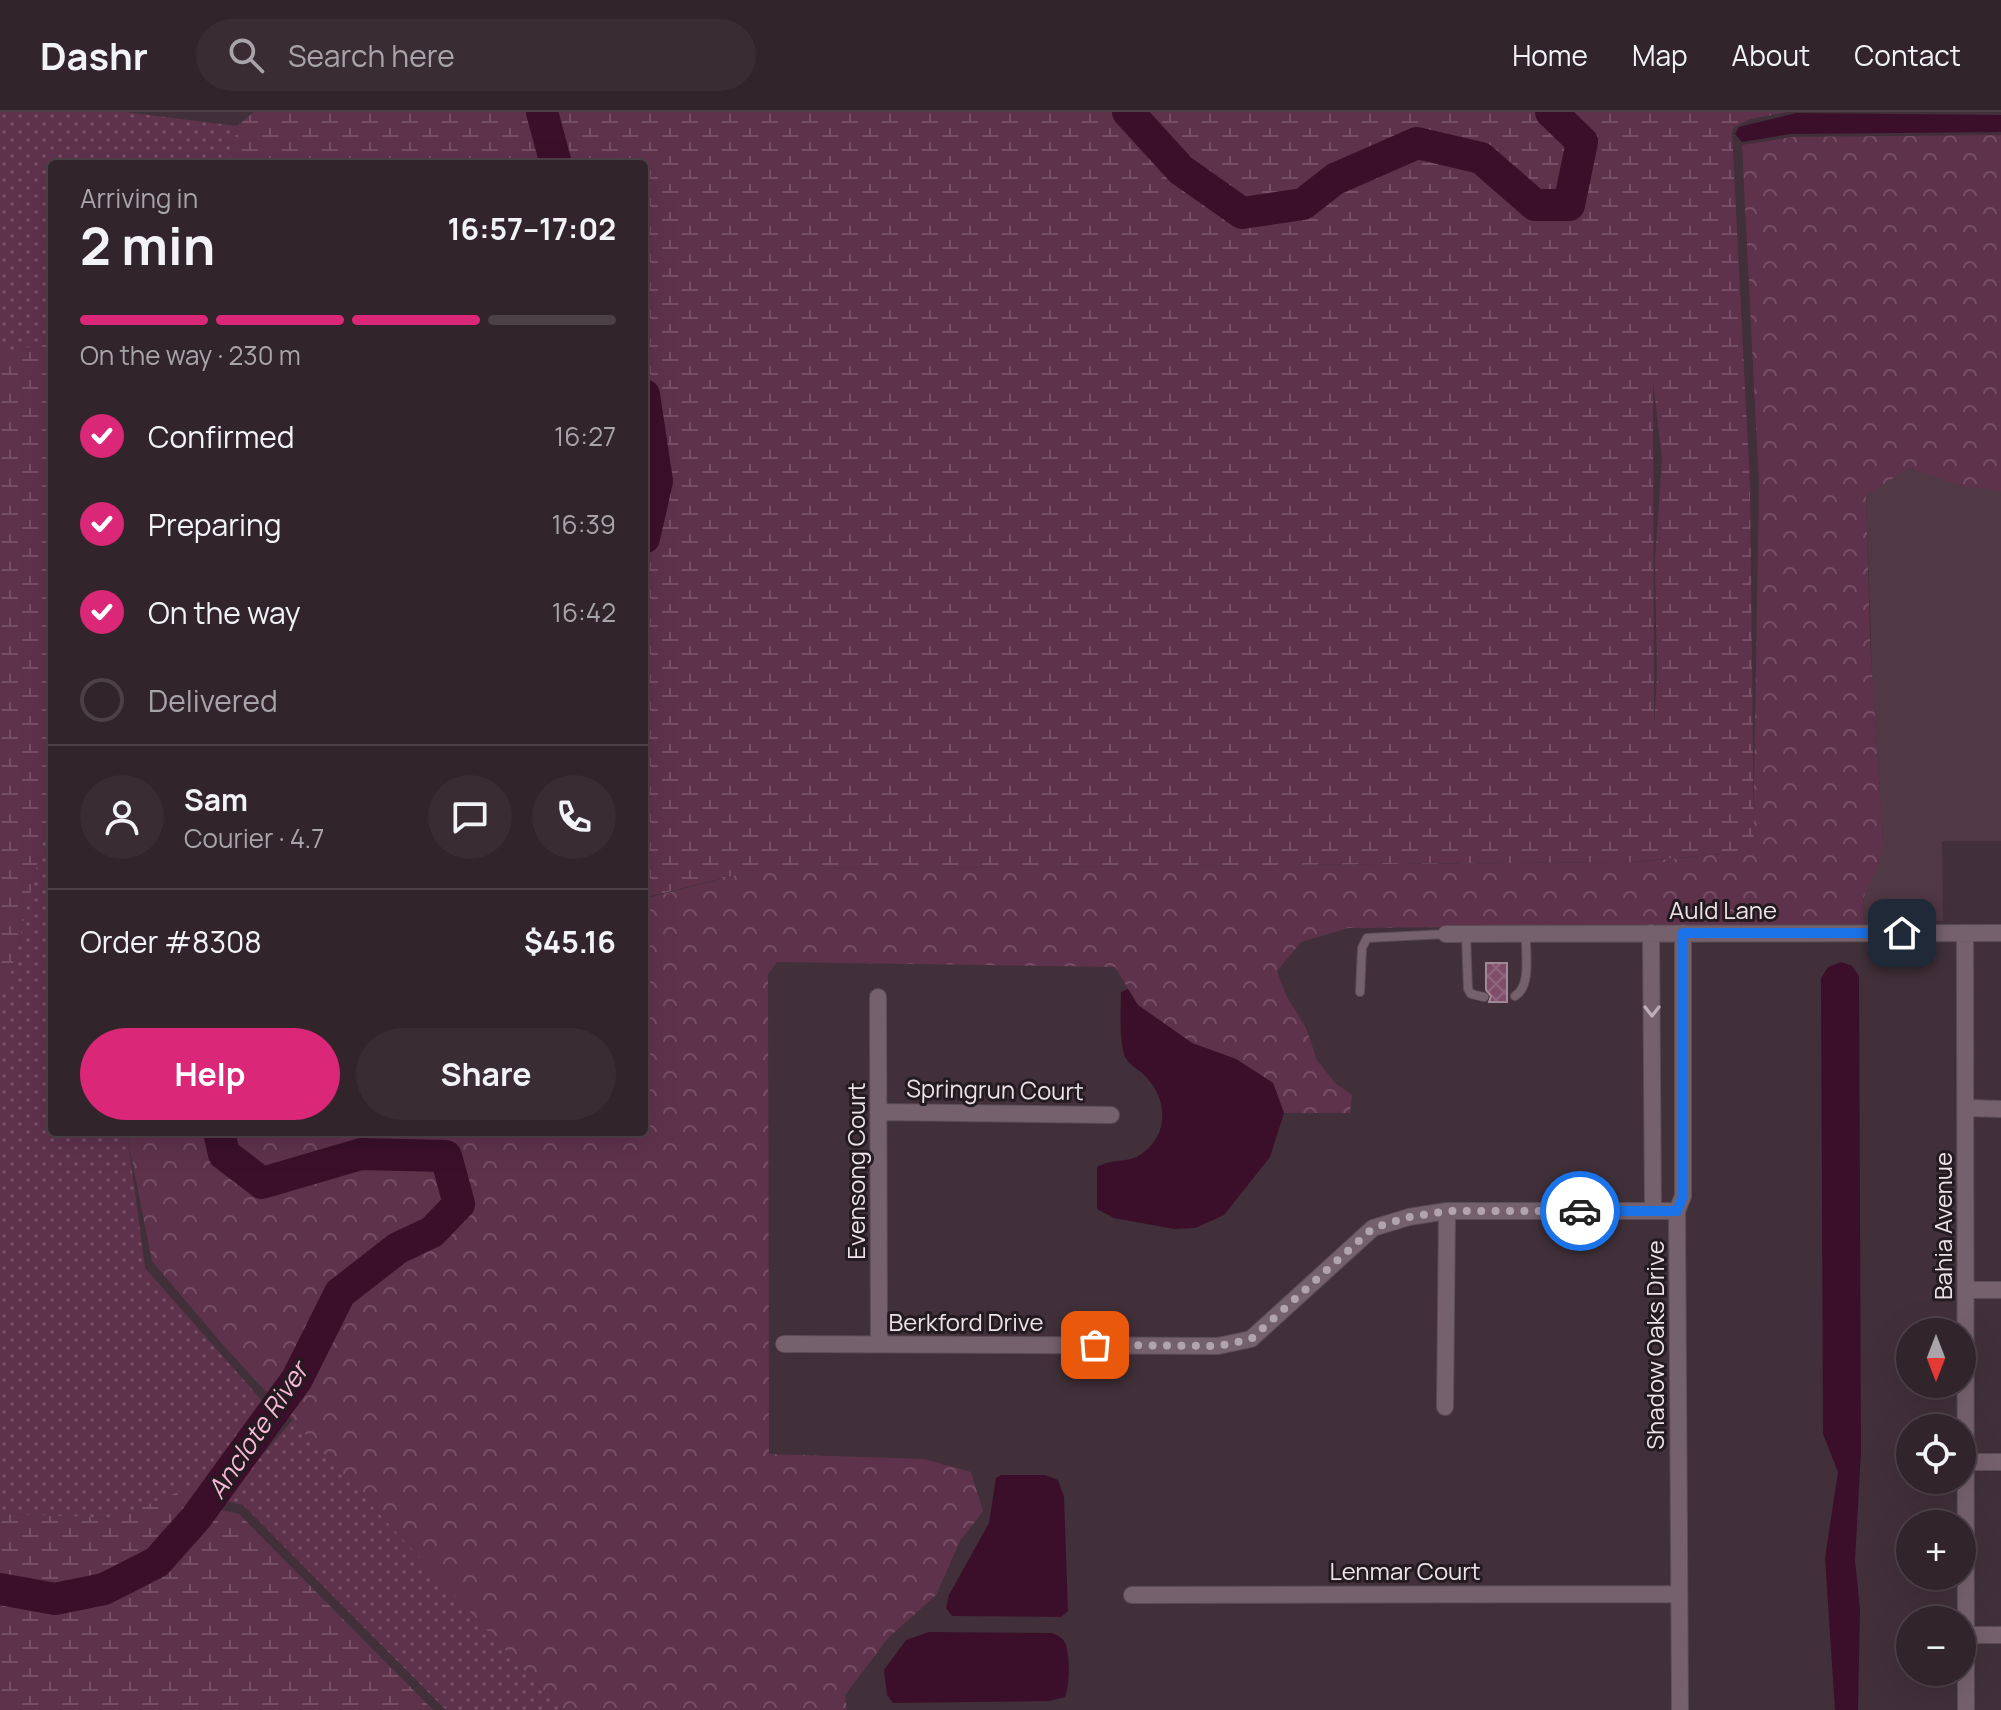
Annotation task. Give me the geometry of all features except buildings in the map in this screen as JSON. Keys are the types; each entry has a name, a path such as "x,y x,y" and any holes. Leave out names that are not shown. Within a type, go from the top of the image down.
{"street":[{"name":"Shadow Oaks Drive","path":"1651,933 1653,1211"},
{"name":"Shadow Oaks Drive","path":"1680,1709 1677,1211 1683,1196 1683,933"},
{"name":"Bahia Avenue","path":"1965,933 1966,1414"},
{"name":"Auld Lane","path":"1446,934 2001,933"},
{"name":"Evensong Court","path":"878,997 879,1344"},
{"path":"1966,1108 2001,1109"},
{"name":"Springrun Court","path":"878,1112 1111,1115"},
{"path":"1445,1407 1447,1211"},
{"name":"Berkford Drive","path":"784,1344 1218,1346 1251,1339 1373,1228 1409,1217 1447,1211 1677,1211"},
{"path":"1967,1290 2001,1290"},
{"path":"1976,1462 2001,1462"},
{"name":"Bahia Avenue","path":"1966,1494 1967,1606"},
{"name":"Lenmar Court","path":"1132,1595 1679,1594"},
{"path":"1976,1635 2001,1635"},
{"name":"Bahia Avenue","path":"1966,1686 1966,1710"}],"lane":[{"path":"1360,992 1362,948 1367,938 1446,934"},
{"path":"1466,934 1468,989 1471,994 1484,997"},
{"path":"1515,996 1523,990 1525,982 1526,934"}],"shaded area":[{"path":"1796,113 2001,115 2001,132 1790,134 1742,142 1735,134 1739,127"},
{"path":"1909,468 1961,485 2001,491 2001,841 1942,841 1943,921 1864,924 1863,899 1883,841 1872,672 1866,496"},
{"path":"1841,962 1852,966 1859,976 1861,1451 1855,1560 1860,1609 1858,1710 1835,1710 1825,1558 1838,1472 1823,1434 1821,978 1828,967"},
{"path":"1128,989 1138,1005 1192,1043 1236,1059 1273,1083 1284,1113 1270,1157 1224,1215 1195,1228 1174,1229 1114,1218 1097,1209 1097,1167 1138,1156 1156,1139 1162,1119 1162,1108 1154,1087 1124,1054 1121,992"},
{"path":"1001,1475 1045,1475 1058,1480 1064,1497 1068,1611 1061,1617 952,1616 946,1608 949,1595 989,1523 996,1478"},
{"path":"929,1632 1056,1635 1064,1640 1069,1664 1065,1697 1049,1701 893,1703 887,1695 884,1670 906,1640"}],"green space":[{"path":"0,112 125,112 237,126 230,160 48,160 48,343 0,354"},
{"path":"254,112 1788,112 1750,119 1734,127 1732,133 1750,486 1754,851 1631,862 759,869 648,897 648,160 230,160 237,126","holes":["1653,381 1662,459 1655,560 1657,673 1654,728"]},
{"path":"2001,135 2001,491 1961,486 1909,468 1866,496 1870,640 1883,841 1879,861 1863,899 1864,924 1348,928 1301,942 1277,971 1286,995 1306,1028 1317,1060 1335,1083 1352,1095 1350,1113 1284,1113 1273,1083 1236,1059 1192,1043 1138,1005 1115,967 777,962 768,974 769,1454 924,1459 971,1472 983,1511 960,1541 936,1595 888,1638 845,1695 847,1710 561,1710 223,1345 152,1261 130,1136 648,1136 648,898 759,869 1636,862 1753,851 1759,485 1742,145 1793,137"},
{"path":"48,343 48,820 7,989 0,988 0,354"},
{"path":"48,820 48,1136 128,1136 145,1268 263,1402 224,1473 115,1518 0,1514 0,988 7,989"},
{"path":"293,1420 561,1710 446,1710 243,1505 222,1500"},
{"path":"224,1473 229,1478 216,1493 221,1510 239,1514 433,1710 0,1710 0,1514 115,1518"}],"waterway":[{"name":"Anclote River","path":"542,112 555,160"},
{"name":"Anclote River","path":"1128,112 1181,170 1242,213 1303,204 1335,179 1417,143 1481,158 1535,205 1569,205 1582,142 1551,112"},
{"name":"Anclote River","path":"648,421 657,481 648,520"},
{"name":"Anclote River","path":"0,1589 55,1599 104,1589 157,1562 196,1518 297,1379 340,1293 398,1248 432,1232 459,1204 446,1156 361,1154 262,1183 224,1154 220,1136"}],"way so far":[{"path":"1095,1345 1218,1346 1251,1339 1373,1228 1409,1217 1447,1211 1580,1211"}],"route":[{"path":"1580,1211 1677,1211 1683,1196 1683,933 1902,933"}]}
